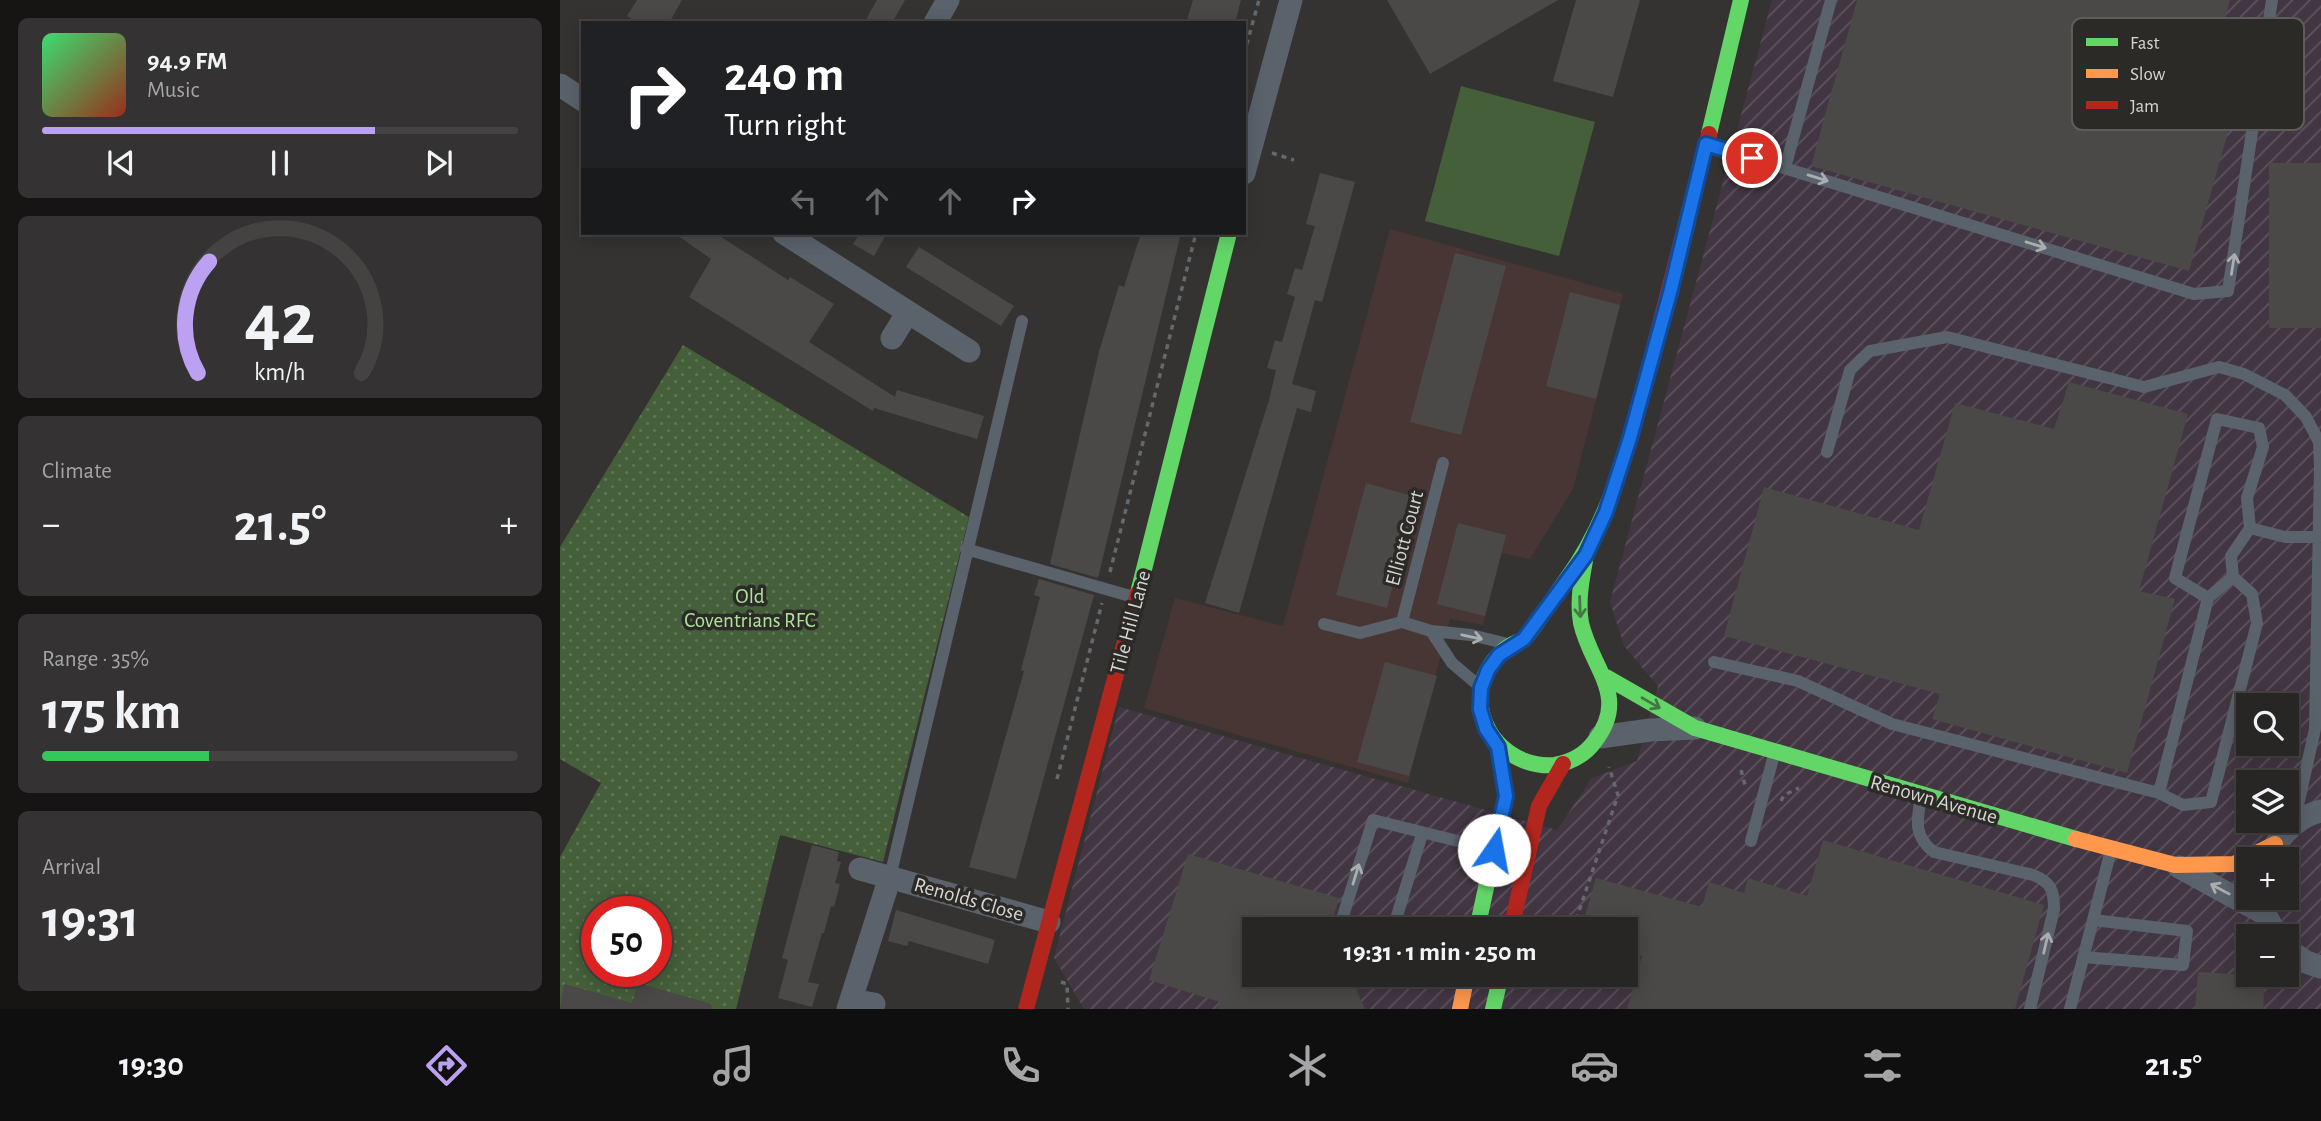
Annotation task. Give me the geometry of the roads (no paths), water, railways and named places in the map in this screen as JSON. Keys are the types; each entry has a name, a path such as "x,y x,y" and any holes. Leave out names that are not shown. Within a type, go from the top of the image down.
{"main road":[{"path":"1586,555 1579,599 1585,639 1606,677 1610,708 1603,748 1563,764 1528,764 1509,756 1498,747 1486,729 1480,709 1481,688 1488,670 1499,655 1519,641 1586,555 1606,512 1630,438 1741,0"},
{"name":"Tile Hill Lane","path":"1026,1009 1137,598 1228,235"},
{"path":"1519,641 1552,636"},
{"path":"1570,641 1593,656"},
{"name":"Renown Avenue","path":"1606,677 1695,728 1921,796 2111,850 2175,865 2236,863"},
{"path":"1480,917 1506,796 1498,747"},
{"path":"1514,917 1539,806 1563,764"},
{"path":"1460,1009 1465,987"},
{"path":"1493,1009 1498,987"}],"street":[{"path":"936,21 948,0"},
{"path":"1246,166 1291,0"},
{"path":"560,85 581,99"},
{"path":"792,235 811,240 908,312 969,351"},
{"path":"892,338 908,312"},
{"name":"Renown Avenue","path":"1603,748 1650,730 1695,728"},
{"path":"2299,822 2321,811"},
{"path":"2276,847 2287,833"},
{"name":"Renown Avenue","path":"2175,865 2236,893"},
{"name":"Renolds Close","path":"860,869 1049,922"},
{"name":"Renolds Close","path":"874,1007 849,1004 890,877"},
{"path":"2305,959 2321,982"},
{"path":"1032,986 1042,1009"}],"lane":[{"path":"1785,168 1831,0"},
{"path":"2269,18 2272,0"},
{"path":"1706,144 2194,294 2228,291 2252,130"},
{"path":"890,877 1022,321"},
{"path":"1826,452 1850,370 1870,351 1947,337 2144,387 2219,368 2267,383 2285,395 2306,417 2319,442 2315,730 2299,802"},
{"path":"1714,662 1798,681 1892,724 2159,793 2183,805 2211,802 2257,623 2252,594 2233,577 2231,556 2250,528 2247,498 2263,447 2259,429 2217,419 2175,578 2208,598"},
{"name":"Elliott Court","path":"1402,622 1443,463"},
{"path":"2250,528 2285,537 2319,537"},
{"path":"966,549 1137,598"},
{"path":"2159,793 2208,598 2233,577"},
{"path":"1324,624 1360,633 1402,622 1431,631 1519,641"},
{"path":"1431,631 1452,663 1481,688"},
{"path":"2315,730 2321,747"},
{"path":"1751,841 1775,751"},
{"path":"1921,796 1916,828 1923,844 1934,852 2033,875 2046,880 2054,893 2054,909 2030,1009"},
{"path":"1343,917 1373,820 1494,850"},
{"path":"1397,917 1422,834"},
{"path":"2070,1009 2111,850"},
{"path":"2083,957 2183,965 2187,931 2093,920"}],"park label":[{"name":"Old Coventrians RFC","path":"750,608"}]}
